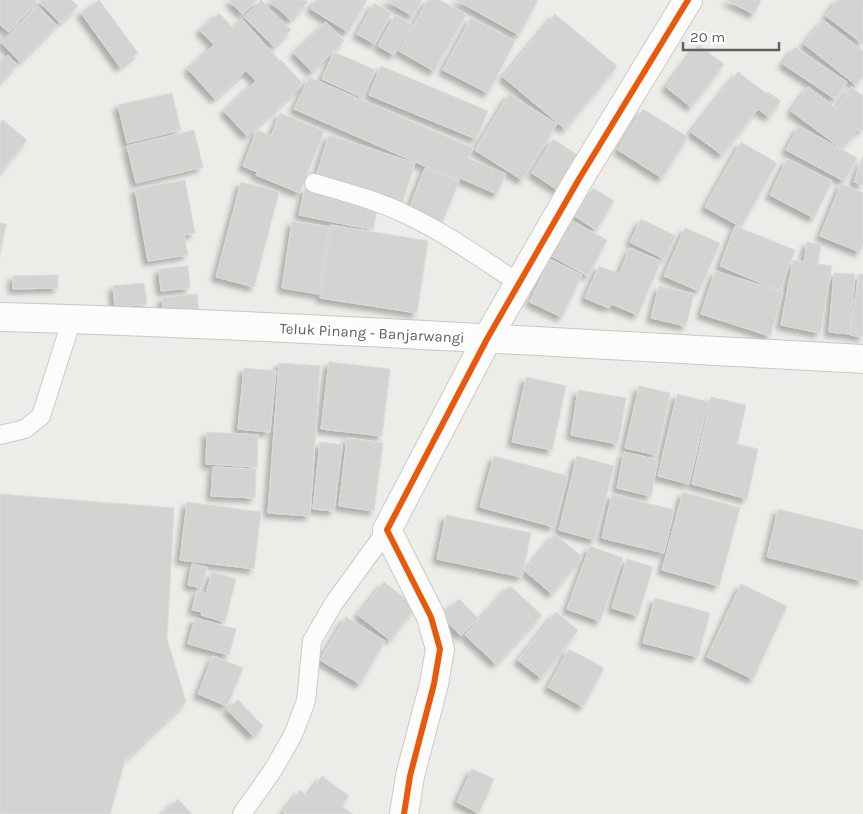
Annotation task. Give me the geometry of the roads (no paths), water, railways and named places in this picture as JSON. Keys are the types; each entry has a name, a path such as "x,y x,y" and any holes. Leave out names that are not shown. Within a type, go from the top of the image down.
{"street":[{"path":"404,814 410,776 434,684 440,649 431,618 387,530 487,339 579,179 688,0"},
{"name":"Teluk Pinang - Banjarwangi","path":"0,317 487,339 863,359"}],"lane":[{"path":"314,183 371,200 406,214 450,238 520,284"},
{"path":"0,435 25,429 41,416 72,319"},
{"path":"242,814 273,770 292,735 306,700 312,641 334,602 387,530"}]}
